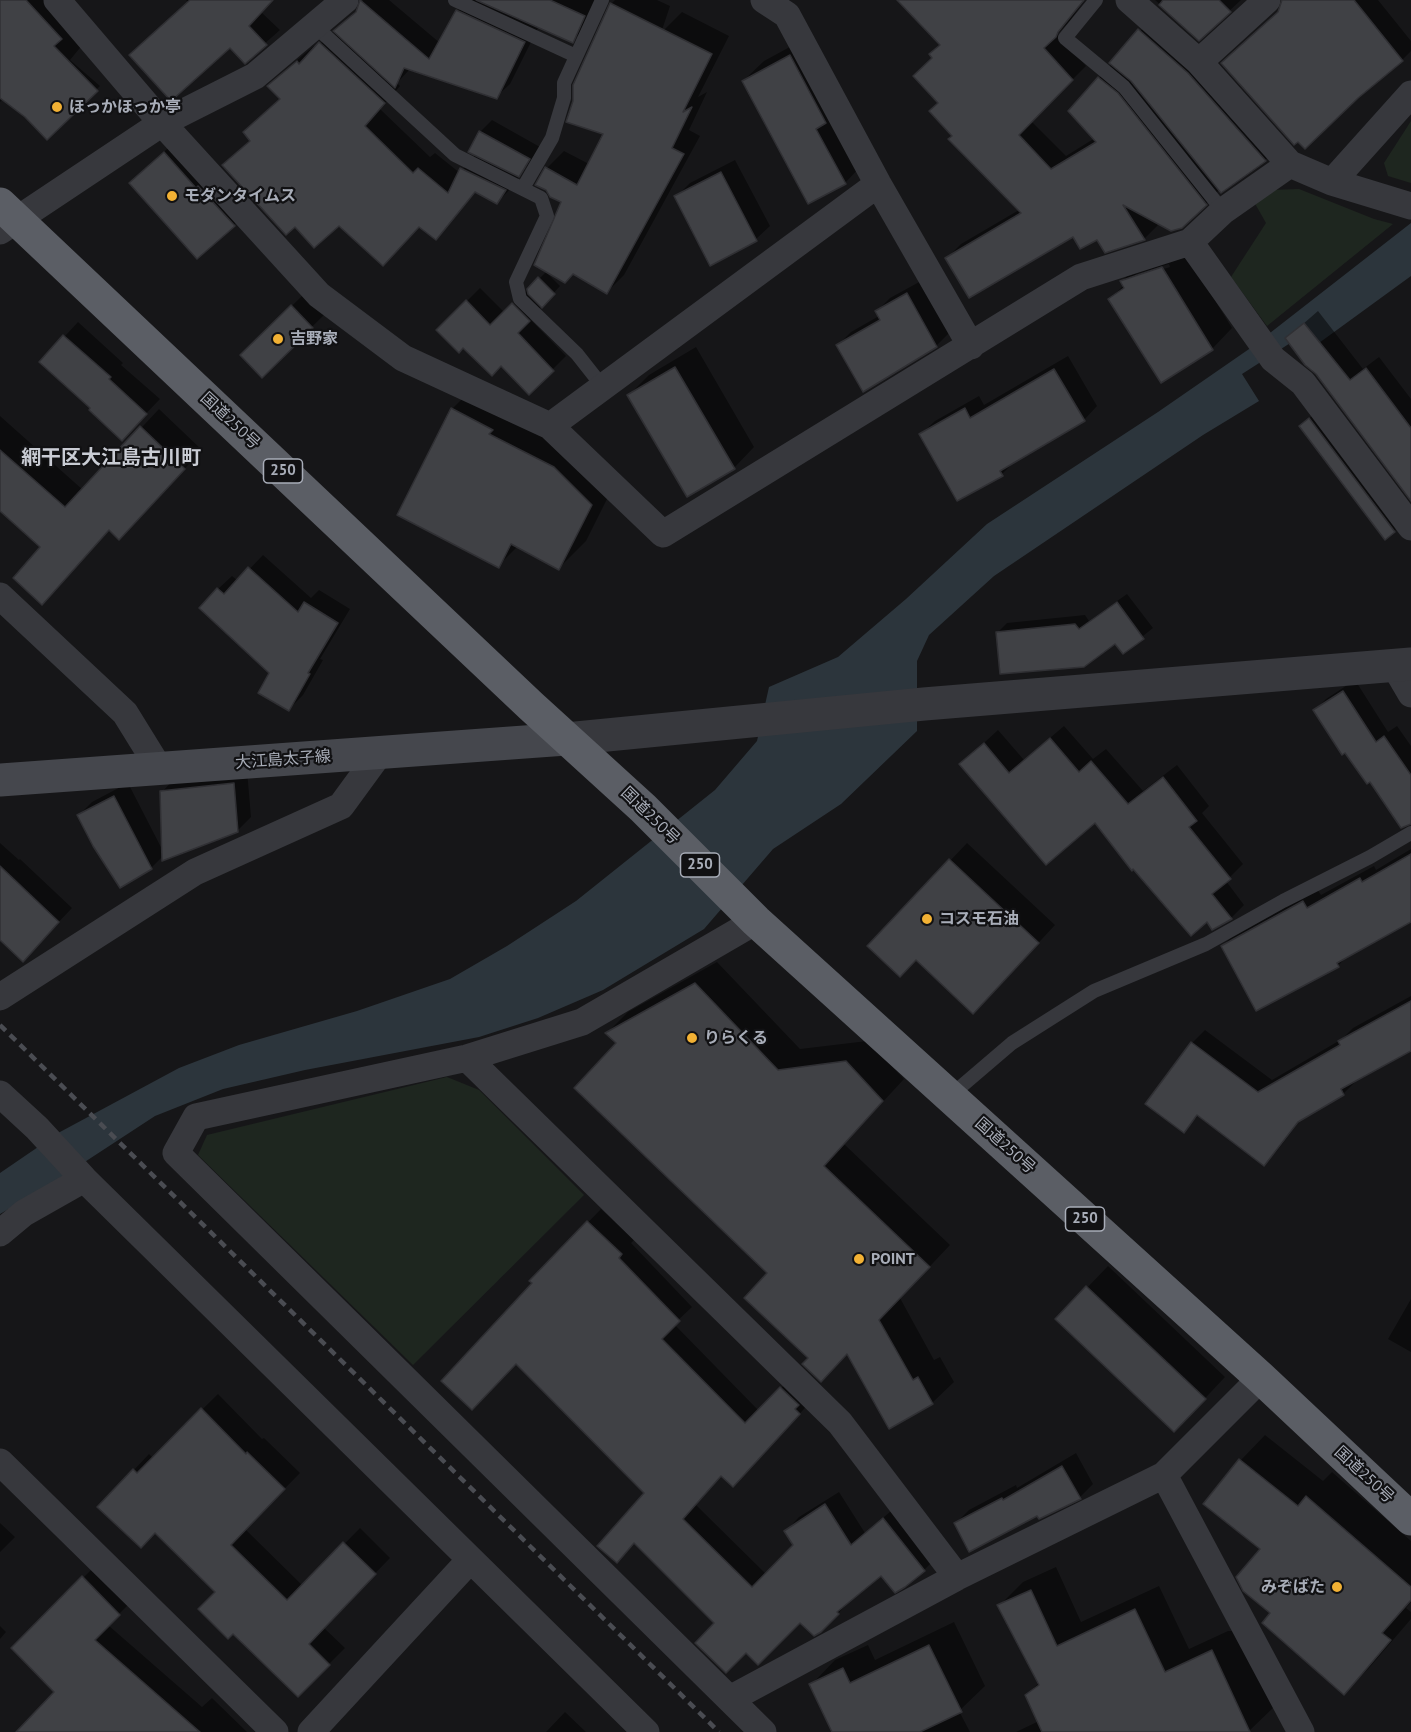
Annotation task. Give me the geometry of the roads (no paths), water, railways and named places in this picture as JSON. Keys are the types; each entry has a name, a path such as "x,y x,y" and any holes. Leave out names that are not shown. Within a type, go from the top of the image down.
{"highway":[{"name":"国道250号","path":"6,218 643,808 756,921 1261,1378 1411,1519"}],"main road":[{"name":"大江島太子線","path":"0,780 566,739"}],"street":[{"path":"57,0 162,123 319,295 403,358 550,426 663,534 1081,278 1190,242 1222,211 1290,164"},
{"path":"6,218 162,123 255,76 345,0"},
{"path":"764,0 787,15 878,183 971,346"},
{"path":"1129,0 1199,62 1290,164 1332,182 1402,204"},
{"path":"1199,62 1267,0"},
{"path":"1332,182 1411,94"},
{"path":"550,426 878,183"},
{"path":"1190,242 1254,335 1273,359 1303,383 1411,527"},
{"path":"0,596 125,713 159,768"},
{"path":"566,739 753,719 1402,665 1411,694"},
{"path":"0,997 195,872 341,806 379,753"},
{"path":"756,921 582,1022 466,1058 196,1117 176,1153 764,1732"},
{"path":"466,1058 840,1423 957,1577"},
{"path":"0,1094 37,1128 84,1179 646,1732"},
{"path":"0,1233 24,1213 84,1179"},
{"path":"730,1699 957,1577 1164,1475 1261,1378"},
{"path":"0,1462 275,1732"},
{"path":"1164,1475 1301,1732"},
{"path":"311,1732 470,1560"}],"lane":[{"path":"455,0 576,56"},
{"path":"523,188 552,138 564,98 564,83 602,0"},
{"path":"1096,0 1065,38 1124,87 1222,211"},
{"path":"315,26 455,155 541,198 547,216 516,282 520,299 578,354 603,387"},
{"path":"950,1096 1012,1043 1094,991 1206,944 1411,833"}],"railway":[{"path":"0,1025 719,1732"}],"place":[{"name":"ほっかほっか亭","path":"57,107"},
{"name":"モダンタイムス","path":"172,196"},
{"name":"吉野家","path":"278,339"},
{"name":"コスモ石油","path":"927,919"},
{"name":"りらくる","path":"692,1038"},
{"name":"POINT","path":"859,1259"},
{"name":"みぞばた","path":"1337,1587"}],"district":[{"name":"網干区大江島古川町","path":"111,458"}]}
